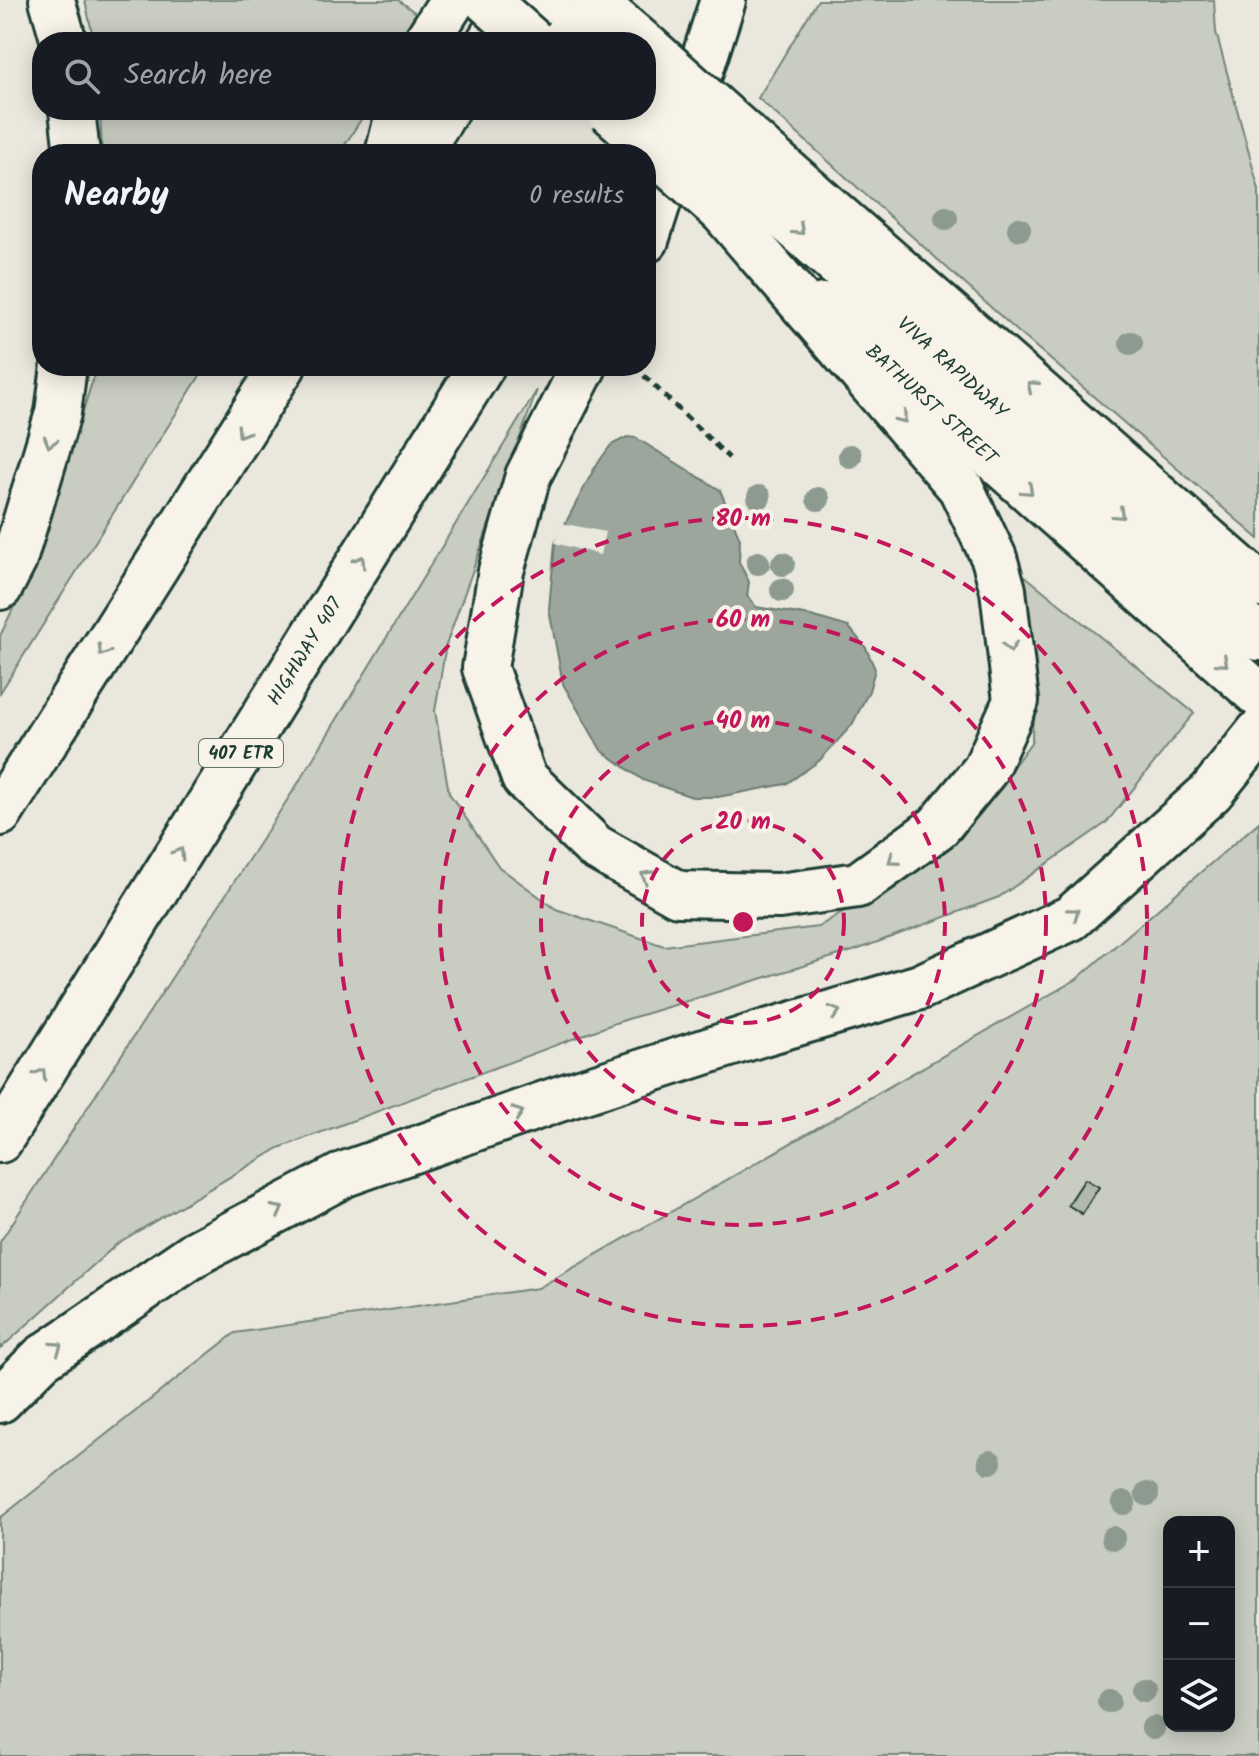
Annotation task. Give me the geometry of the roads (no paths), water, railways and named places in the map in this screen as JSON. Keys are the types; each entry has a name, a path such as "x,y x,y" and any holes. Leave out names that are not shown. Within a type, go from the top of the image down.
{"main road":[{"path":"52,0 61,32"},
{"path":"432,32 453,0"},
{"path":"486,0 522,32"},
{"path":"495,32 516,0"},
{"path":"536,0 573,32"},
{"path":"592,0 629,32"},
{"path":"656,87 710,0"},
{"path":"656,209 723,0"},
{"name":"BATHURST STREET","path":"656,60 841,323 1259,695"},
{"name":"VIVA RAPIDWAY","path":"656,105 1259,638"},
{"path":"73,120 76,144"},
{"path":"390,144 396,120"},
{"path":"424,144 440,120"},
{"name":"BATHURST STREET","path":"628,120 741,179 1259,585"},
{"path":"620,144 635,120"},
{"path":"579,376 528,476 501,571 485,668 524,778 595,847 678,894 779,896 858,885 938,827 985,770 1016,701 1003,590 994,558 961,488 741,179"},
{"path":"0,587 14,560 58,413 63,376"},
{"path":"0,813 277,376"},
{"name":"HIGHWAY 407","path":"0,1140 476,376"},
{"path":"0,1400 42,1358 196,1253 345,1174 573,1094 920,987 1071,918 1211,792 1259,732"}]}
